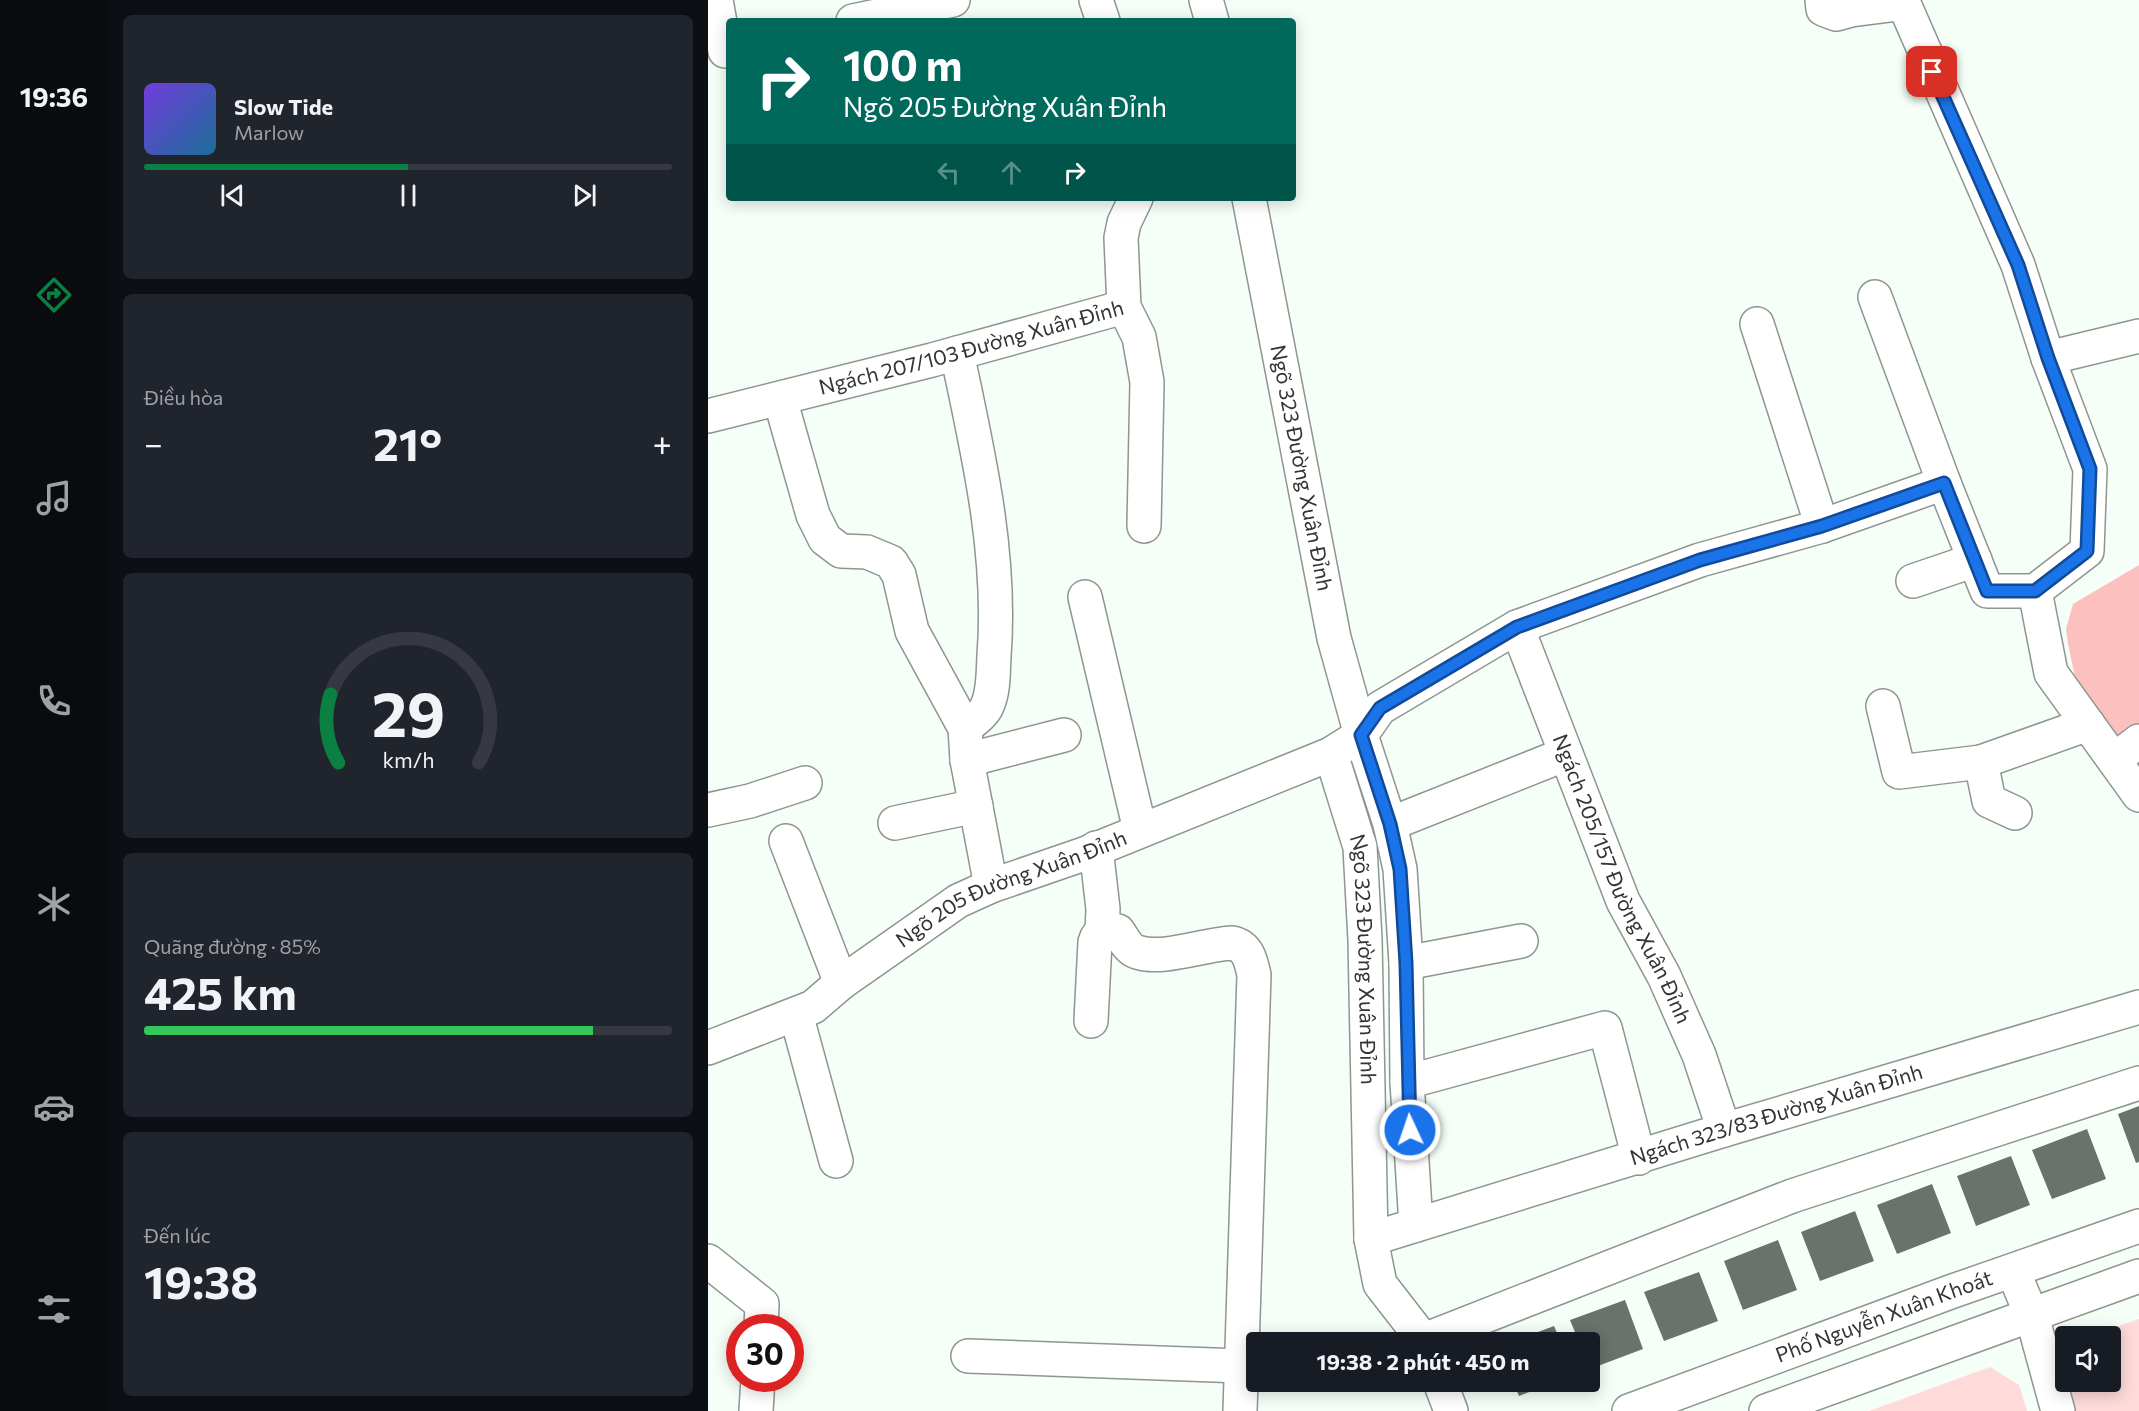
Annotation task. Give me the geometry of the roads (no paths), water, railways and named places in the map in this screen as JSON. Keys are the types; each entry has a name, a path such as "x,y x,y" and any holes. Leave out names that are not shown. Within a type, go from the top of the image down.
{"street":[{"path":"716,0 721,52"},
{"path":"867,18 953,0"},
{"path":"1096,0 1102,18"},
{"path":"1206,0 1211,18"},
{"path":"1822,0 1823,9 1836,15 1876,6 1898,4 1905,6 2018,265 2048,358 2090,469 2087,551 2035,591 1987,591 1875,297"},
{"name":"Ngách 207/103 Đường Xuân Đỉnh","path":"708,416 957,353 1124,306 1121,238 1124,223 1135,201"},
{"name":"Ngõ 323 Đường Xuân Đỉnh","path":"1250,201 1334,638 1361,735 1390,824 1400,869 1406,963 1407,1079 1416,1225"},
{"path":"1124,306 1139,337 1147,382 1144,526"},
{"path":"1757,324 1822,526"},
{"path":"2048,358 2139,336"},
{"path":"957,353 984,478 994,579 996,631 992,692 987,708 964,728"},
{"path":"780,399 813,515 825,539 841,551 867,552 891,562 899,575 912,631 964,728 967,760 991,886"},
{"path":"1331,754 1361,735 1380,708 1517,627 1700,560 1822,526 1944,483"},
{"path":"1913,581 1975,560"},
{"path":"2035,591 2051,673 2088,724 2126,751 2139,795"},
{"path":"1084,597 1140,830"},
{"name":"Ngách 205/157 Đường Xuân Đỉnh","path":"1517,627 1623,901 1664,976 1699,1055 1724,1130"},
{"path":"1883,706 1899,772 1981,762 2088,724"},
{"path":"967,760 1064,735"},
{"name":"Ngõ 323 Đường Xuân Đỉnh","path":"1331,754 1360,847 1365,940 1366,1080 1371,1239 1380,1284 1418,1332"},
{"name":"Ngõ 205 Đường Xuân Đỉnh","path":"708,1048 813,1007 841,983 958,901 991,886 1096,848 1331,754"},
{"path":"1390,824 1566,754"},
{"path":"1981,762 1989,801 2016,813"},
{"path":"708,810 750,801 805,783"},
{"path":"895,824 976,806"},
{"path":"786,841 841,983"},
{"path":"1091,1021 1095,942 1102,932 1103,909 1096,848"},
{"path":"1102,932 1110,929 1118,931 1127,945 1139,953 1166,953 1232,943 1238,944 1249,956 1254,975 1240,1411"},
{"path":"1406,963 1521,941"},
{"name":"Ngách 323/83 Đường Xuân Đỉnh","path":"1416,1225 1724,1130 2139,1007"},
{"path":"796,1014 836,1161"},
{"path":"1366,1080 1407,1079 1605,1028 1639,1158"},
{"path":"1448,1332 1792,1196 2139,1083"},
{"path":"1371,1239 1416,1225"},
{"name":"Phố Nguyễn Xuân Khoát","path":"1629,1411 1953,1291 2139,1226"},
{"path":"708,1261 762,1304 762,1314"},
{"path":"2013,1271 2032,1316 2058,1411"},
{"path":"1766,1411 2139,1276"},
{"path":"968,1356 1241,1366"},
{"path":"756,1411 757,1392"},
{"path":"1444,1392 1451,1411"}]}
